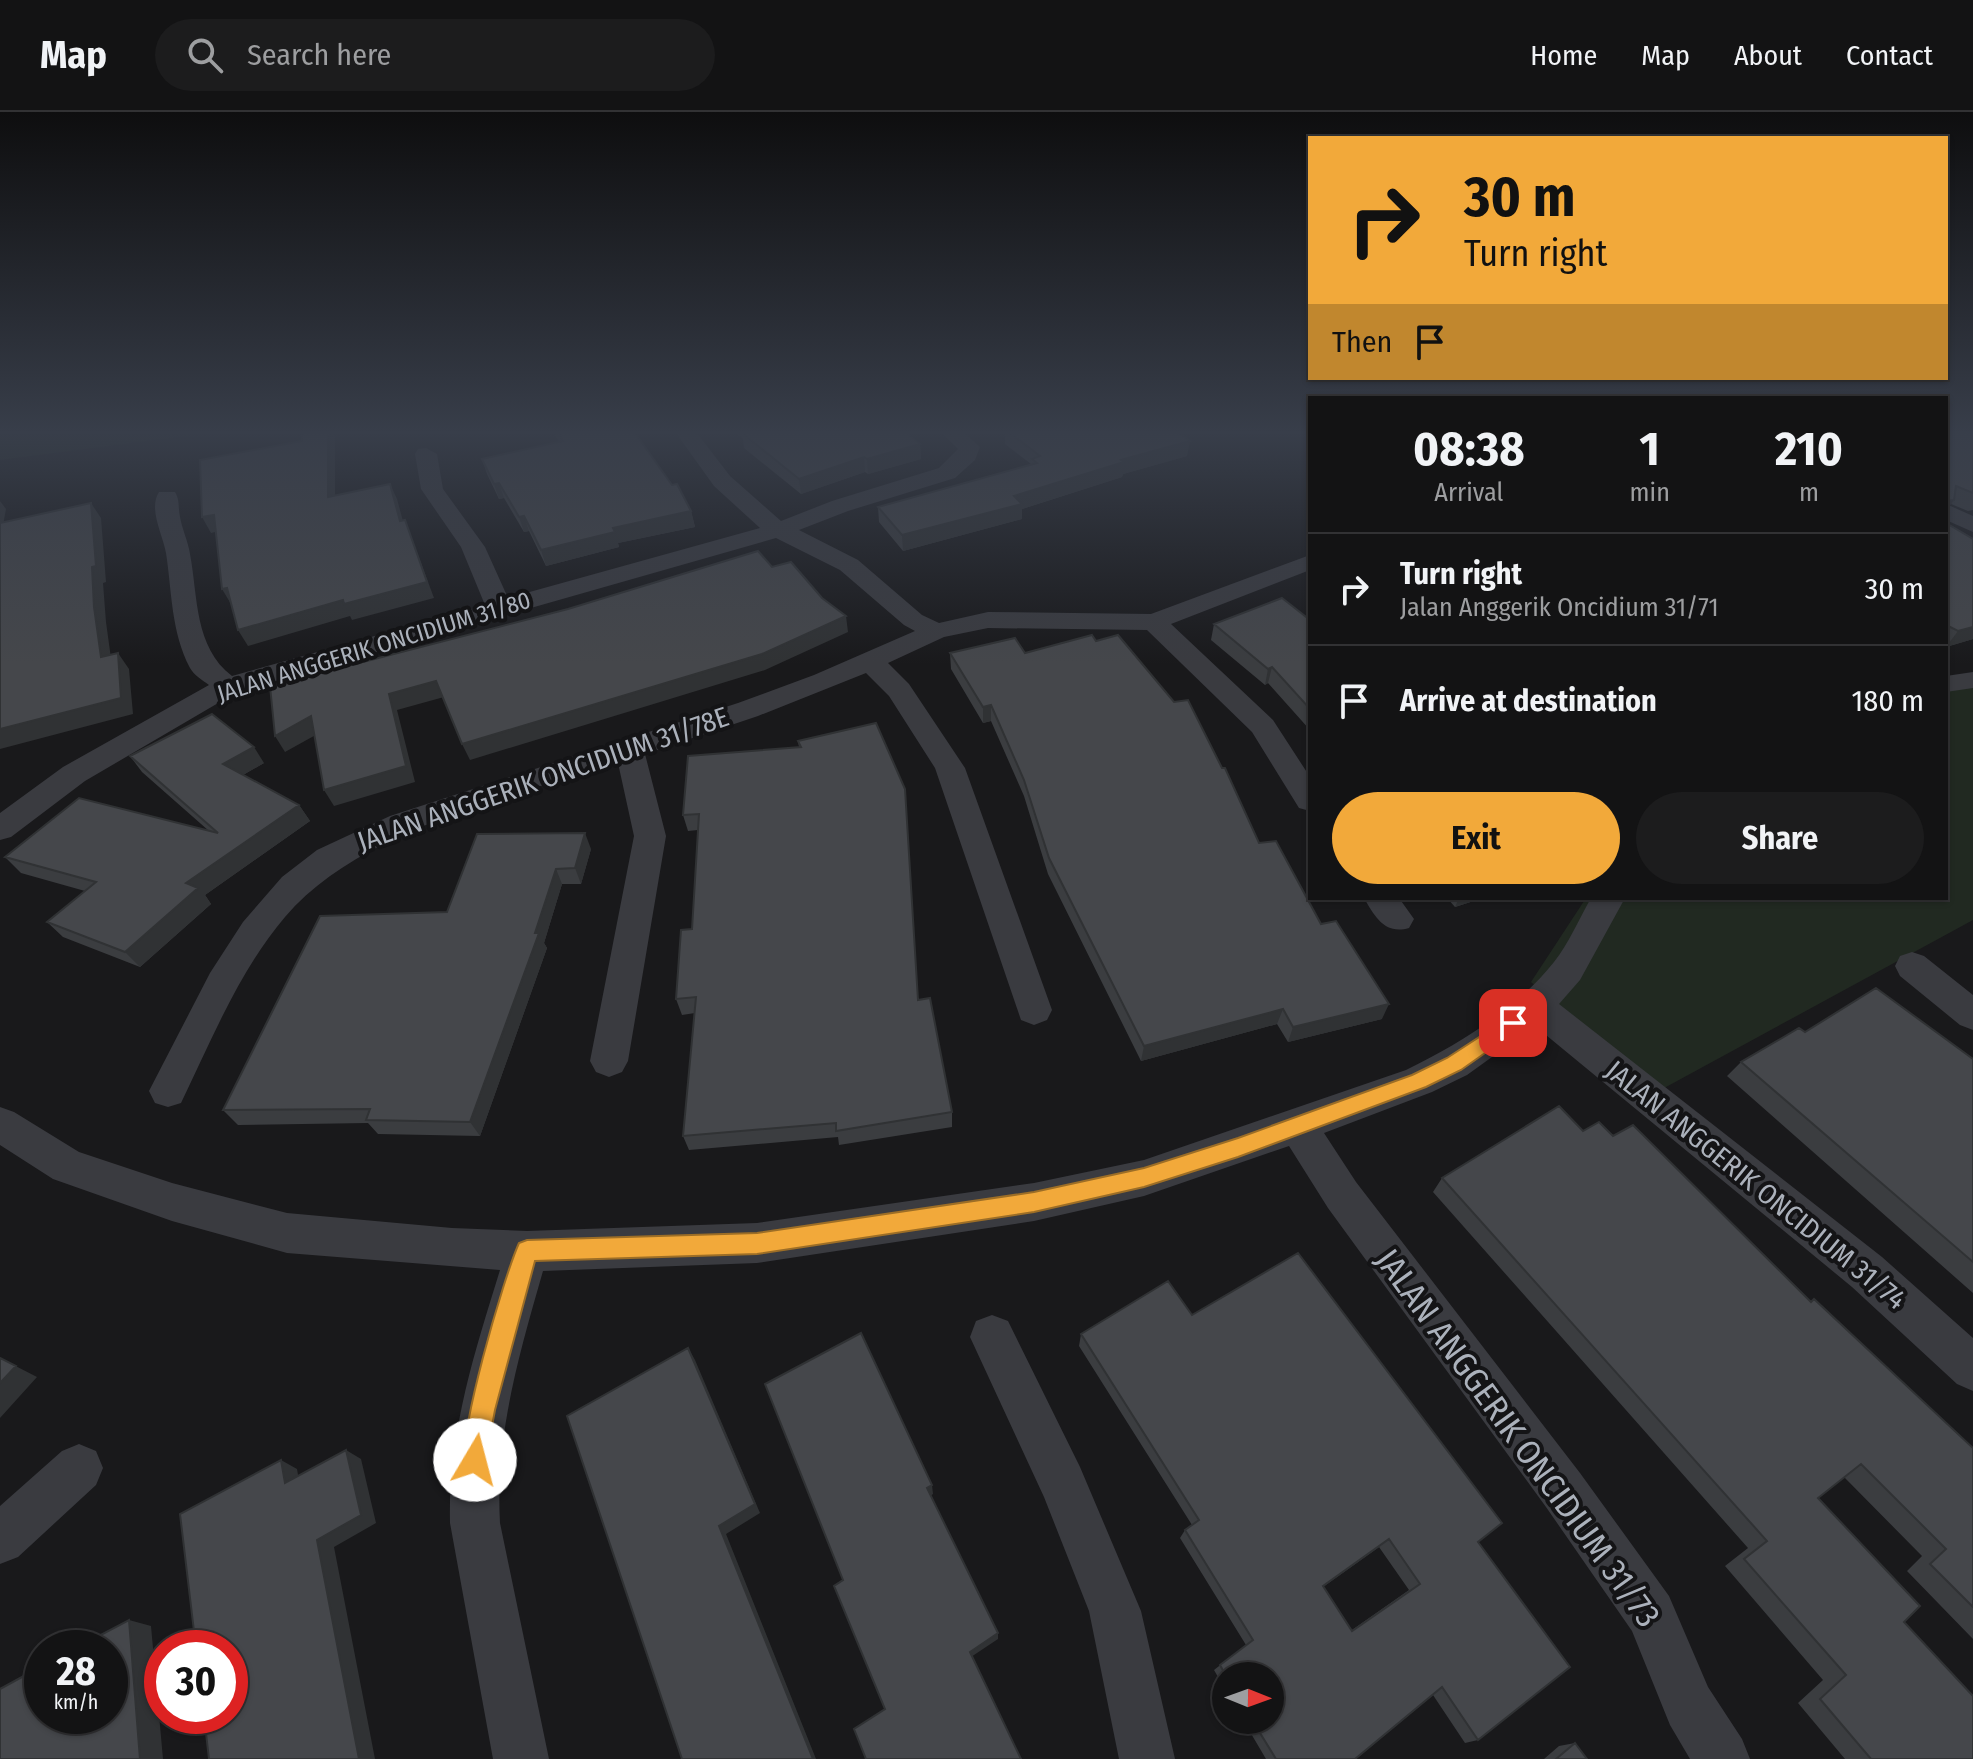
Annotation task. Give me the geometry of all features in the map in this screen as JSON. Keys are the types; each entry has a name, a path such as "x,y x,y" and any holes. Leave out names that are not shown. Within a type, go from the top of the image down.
{"street":[{"path":"168,510 178,552 183,608 203,667 227,686"},
{"path":"447,510 473,547 500,609"},
{"path":"752,510 778,530 849,565 913,620 936,631"},
{"name":"JALAN ANGGERIK ONCIDIUM 31/80","path":"0,829 74,774 227,686 778,530 830,510"},
{"path":"1948,512 1973,525"},
{"path":"1308,563 1154,622 1263,726 1308,798"},
{"path":"1279,574 1308,591"},
{"name":"JALAN ANGGERIK ONCIDIUM 31/78E","path":"168,1091 242,948 291,888 323,860 359,838 496,789 709,724 872,663 936,631 988,620 1154,622"},
{"path":"872,663 899,690 950,768 1034,1010"},
{"path":"1948,684 1973,680"},
{"path":"609,1061 650,836 629,749"},
{"path":"0,1124 67,1166 172,1202 287,1233 452,1248 527,1251 757,1243 1034,1202 1144,1178 1419,1081 1454,1064 1536,1006 1568,970 1607,900"},
{"path":"1912,966 1973,1015"},
{"name":"JALAN ANGGERIK ONCIDIUM 31/74","path":"1536,1006 1867,1272 1973,1368"},
{"name":"JALAN ANGGERIK ONCIDIUM 31/73","path":"1298,1126 1342,1195 1563,1490 1651,1614 1689,1706 1722,1759"},
{"path":"521,1759 475,1523 471,1485 482,1410 527,1251"},
{"path":"992,1337 1063,1484 1115,1611 1147,1759"},
{"path":"0,1539 79,1468"}],"shaded area":[{"path":"1973,677 1973,920 1655,1093 1531,982 1585,900 1948,900 1948,683"}],"building":[{"path":"60,510 92,510 96,566 92,567 94,607 101,657 118,653 121,698 0,729 0,523"},
{"path":"202,510 397,510 400,521 405,520 427,582 344,604 343,600 238,630 227,588 222,589 214,515 202,517"},
{"path":"515,510 691,511 613,528 615,532 541,550 524,516 519,517"},
{"path":"880,510 999,510 902,535"},
{"path":"1948,524 1973,539 1973,627 1958,631 1948,626"},
{"path":"758,551 772,567 791,562 822,598 846,616 762,654 462,744 436,681 389,694 406,766 324,790 311,716 275,736 270,686 568,609"},
{"path":"1282,598 1308,618 1308,707 1272,667 1268,669 1214,624"},
{"path":"1092,635 1096,641 1118,635 1174,702 1188,700 1222,768 1225,768 1259,843 1276,841 1321,924 1336,921 1389,1004 1293,1027 1283,1009 1144,1046 1049,858 1024,780 991,705 983,707 950,653 1015,638 1025,653"},
{"path":"212,714 254,747 223,764 299,805 186,883 198,888 125,952 47,922 96,882 5,857 79,798 218,833 130,756"},
{"path":"876,723 905,789 918,1000 930,998 952,1112 836,1131 836,1123 683,1136 696,997 676,999 681,930 692,929 699,814 683,815 688,756 801,747 798,741"},
{"path":"585,833 575,868 556,869 535,933 539,933 470,1122 366,1120 370,1109 223,1110 320,916 447,912 477,834"},
{"path":"1876,988 1973,1059 1973,1262 1741,1062 1799,1028 1805,1032"},
{"path":"1559,1106 1583,1131 1599,1122 1613,1136 1633,1125 1811,1302 1814,1299 1973,1448 1973,1607 1930,1564 1946,1549 1861,1464 1818,1498 1920,1606 1904,1622 1973,1696 1973,1759 1871,1759 1820,1699 1846,1675 1744,1559 1767,1541 1442,1178"},
{"path":"1298,1253 1502,1523 1478,1542 1570,1667 1478,1740 1442,1687 1355,1759 1276,1759 1261,1734 1284,1734 1284,1662 1224,1662 1253,1640 1185,1530 1199,1520 1081,1334 1168,1281 1192,1315","holes":["1389,1539 1420,1584 1352,1631 1323,1586"]},
{"path":"861,1333 932,1485 927,1488 998,1633 970,1652 1021,1759 866,1759 854,1729 885,1709 834,1586 843,1580 765,1384"},
{"path":"688,1348 755,1504 719,1526 813,1759 682,1759 567,1416"},
{"path":"0,1358 16,1366 0,1383"},
{"path":"346,1450 361,1515 317,1540 359,1759 209,1759 206,1734 248,1734 248,1630 194,1630 180,1514 281,1460 285,1483"},
{"path":"129,1620 140,1759 0,1759 0,1689 24,1676 24,1734 128,1734 128,1630 110,1630"},
{"path":"1575,1743 1587,1759 1556,1759"}],"route":[{"path":"475,1460 482,1410 527,1251 757,1243 1034,1202 1144,1178 1419,1081 1454,1064 1513,1023"}]}
